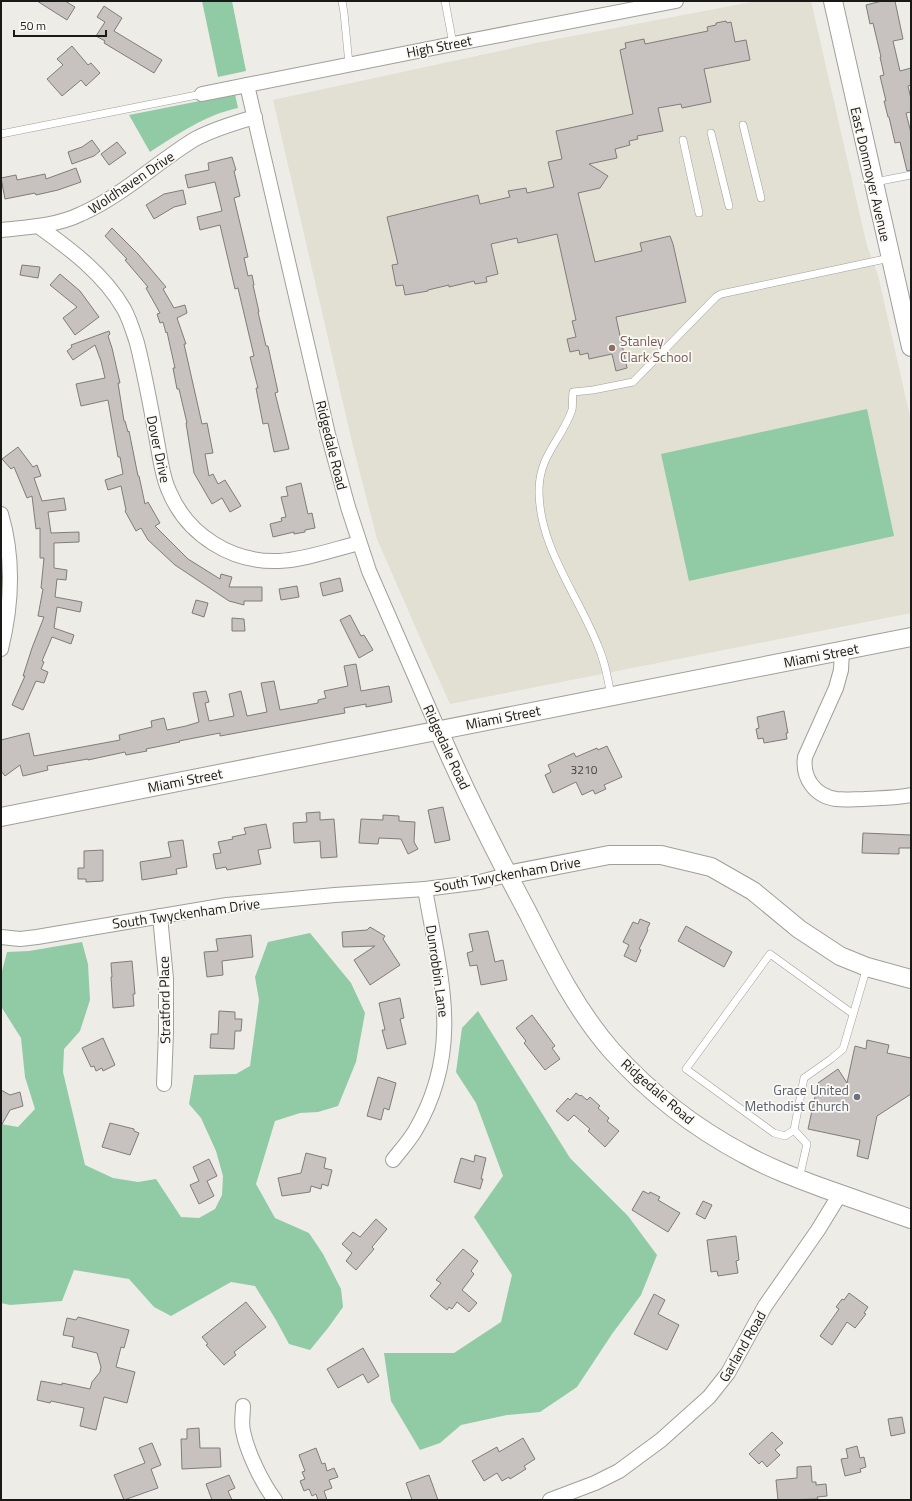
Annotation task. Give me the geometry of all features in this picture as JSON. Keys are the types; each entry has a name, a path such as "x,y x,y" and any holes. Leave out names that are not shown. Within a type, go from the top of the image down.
{"street":[{"name":"High Street","path":"202,94 676,1"},
{"name":"East Donmoyer Avenue","path":"833,1 911,347"},
{"name":"Ridgedale Road","path":"248,85 328,434 359,543 369,571 438,730 508,875 562,981 587,1019 612,1050 640,1080 667,1103 699,1126 745,1155 768,1167 911,1219"},
{"name":"Woldhaven Drive","path":"1,230 38,226 64,221 94,208 195,140 215,129 255,117"},
{"name":"Dover Drive","path":"38,226 85,263 109,288 123,308 132,325 168,490 182,515 191,526 203,536 225,550 249,558 266,561 281,561 318,554 359,543"},
{"path":"1,514 10,557 9,609 1,649"},
{"name":"Miami Street","path":"1,816 911,637"},
{"path":"842,650 841,670 836,688 805,757 804,764 807,779 817,791 837,799 885,798 911,795"},
{"name":"South Twyckenham Drive","path":"1,937 20,939 38,937 227,905 282,899 425,889 480,882 610,855 661,855 711,867 753,891 799,929 840,956 867,967 911,979"},
{"name":"Dunrobbin Lane","path":"393,1160 415,1132 428,1106 438,1078 444,1051 446,1023 444,994 425,889"},
{"name":"Stratford Place","path":"160,916 166,980 164,1084"},
{"name":"Garland Road","path":"550,1500 618,1471 660,1440 709,1397 728,1373 765,1306 818,1230 840,1194"},
{"path":"243,1406 242,1429 245,1442 266,1489 275,1500"}],"lane":[{"path":"342,1 349,64"},
{"path":"445,1 453,44"},
{"path":"1,134 202,94"},
{"path":"743,125 761,198"},
{"path":"711,133 729,206"},
{"path":"683,140 699,213"},
{"path":"873,183 911,175"},
{"path":"611,696 606,670 598,646 551,548 544,530 540,511 539,490 540,475 543,464 563,429 572,409 573,392 593,390 633,382 716,297 721,294 890,258"},
{"path":"853,1014 770,954 686,1068 774,1134 785,1136 794,1130 804,1078 843,1049 867,967"},
{"path":"794,1130 807,1144 799,1179"}],"shaded area":[{"name":"Stanley Clark School","path":"757,1 811,1 867,246 878,275 911,421 911,613 450,704 377,539 352,442 273,100 536,43"}],"green space":[{"path":"202,1 232,1 246,71 218,77"},
{"path":"235,94 238,108 203,120 150,152 129,115"},
{"path":"867,409 894,536 689,581 661,454"},
{"path":"310,933 351,983 365,1013 356,1062 338,1106 318,1112 300,1113 275,1121 256,1184 275,1218 309,1233 323,1254 341,1289 343,1307 310,1350 289,1344 255,1286 231,1282 171,1316 154,1307 129,1279 74,1270 62,1301 10,1305 1,1303 1,1124 18,1127 35,1109 25,1077 21,1038 1,1004 1,975 7,952 29,951 82,942 88,964 90,1000 80,1031 64,1049 63,1072 85,1165 113,1178 138,1182 156,1179 181,1217 199,1218 215,1209 222,1195 223,1176 216,1151 201,1118 189,1104 194,1075 236,1074 250,1066 259,1000 255,977 268,942"},
{"path":"478,1011 570,1158 628,1216 657,1255 641,1295 612,1334 577,1387 540,1412 507,1415 461,1425 440,1443 420,1450 391,1401 384,1353 454,1353 501,1322 512,1275 474,1217 503,1176 476,1103 456,1072 462,1028"}],"building":[{"path":"37,1 65,1 75,7 67,20"},
{"path":"882,1 895,1 903,39 893,41 900,71 911,68 911,85 908,86 911,99 911,112 906,113 911,133 911,170 907,171 900,142 895,143 884,101 886,101 880,76 884,75 881,57 873,23 870,24 866,5"},
{"path":"104,6 122,18 114,31 162,60 154,73 104,43 105,41 96,36 105,22 97,17"},
{"path":"726,21 727,23 731,22 735,42 746,40 750,60 704,69 711,102 682,108 681,104 658,108 663,131 637,136 638,139 629,141 630,145 615,149 617,158 589,164 608,176 600,188 578,193 595,262 642,251 640,243 670,236 673,244 686,302 616,317 627,368 616,371 612,354 589,359 588,353 580,355 579,350 570,352 567,339 576,337 572,321 576,320 557,234 518,243 517,238 491,244 498,274 486,277 487,282 475,284 474,281 405,295 403,285 396,286 392,265 398,264 387,217 478,195 480,204 510,197 508,191 526,188 527,193 554,187 548,162 562,159 556,131 633,114 620,50 626,48 625,43 644,39 645,44 708,31 707,27"},
{"path":"72,46 88,65 91,63 100,73 86,86 81,80 62,96 47,79 63,65 57,59"},
{"path":"92,140 100,151 94,156 72,164 68,152 82,147"},
{"path":"117,142 126,153 109,165 101,154"},
{"path":"232,157 236,170 234,171 240,196 234,198 248,257 244,258 248,276 252,275 258,312 266,346 268,346 278,392 275,393 289,449 274,452 268,423 263,424 256,388 258,388 250,357 254,356 238,288 235,289 220,225 200,230 197,217 222,211 215,182 188,188 185,175 209,170 208,163"},
{"path":"76,168 81,182 58,190 36,195 35,193 5,199 1,178 16,175 17,180 45,174 46,179"},
{"path":"183,190 186,204 174,207 154,219 146,205 164,194"},
{"path":"112,228 138,254 166,287 163,289 174,308 185,305 187,313 177,318 186,344 184,344 202,424 207,423 213,453 205,454 209,476 213,474 218,484 225,480 241,506 230,512 222,498 212,504 194,473 187,423 179,389 177,389 173,368 175,368 167,332 166,333 163,322 160,323 157,314 160,313 146,288 148,287 125,260 127,259 105,236"},
{"path":"22,265 40,267 38,278 20,275"},
{"path":"60,274 80,291 99,317 75,335 63,318 77,307 50,285"},
{"path":"109,331 110,334 108,336 120,383 118,383 124,421 128,432 129,431 145,504 148,502 160,523 155,526 188,559 220,579 221,574 232,577 229,587 262,587 262,601 244,601 244,605 229,601 175,565 148,540 141,528 136,531 125,511 121,486 108,490 105,480 123,474 120,457 118,457 108,400 81,406 76,384 105,378 101,361 95,345 73,360 67,351 72,347 71,345"},
{"path":"18,447 33,467 37,465 41,476 34,478 42,501 64,498 66,510 48,512 51,533 79,532 79,542 54,543 54,568 67,570 66,580 57,579 55,597 82,602 80,612 57,607 54,628 74,635 71,644 52,637 42,661 44,662 41,669 48,672 44,683 36,681 23,710 12,705 25,676 23,676 44,617 38,616 43,589 41,588 44,558 40,558 40,528 36,529 32,496 27,498 14,467 11,469 2,459"},
{"path":"301,483 308,514 312,513 315,528 305,530 305,532 294,534 294,532 273,537 270,524 282,521 281,518 286,517 281,497 288,496 286,487"},
{"path":"340,578 343,591 323,596 320,583"},
{"path":"297,586 299,597 281,600 279,589"},
{"path":"196,600 208,603 204,617 192,613"},
{"path":"350,615 361,636 364,635 373,650 359,658 340,620"},
{"path":"232,618 244,619 245,631 232,631"},
{"path":"356,664 361,691 389,686 392,702 366,707 366,704 344,708 345,713 220,736 220,733 179,741 180,742 146,749 147,751 126,755 125,752 88,760 47,766 48,770 23,776 20,765 5,776 1,771 1,740 29,733 34,756 120,740 119,735 152,727 151,721 164,718 167,730 186,726 199,722 193,693 206,691 209,702 205,703 209,721 234,716 229,694 241,691 247,716 267,712 261,683 274,681 280,710 318,703 318,700 326,698 324,691 348,686 344,666"},
{"path":"784,711 788,733 786,733 787,739 764,743 763,738 758,739 756,729 759,728 757,717"},
{"path":"607,746 622,777 604,785 606,789 595,794 593,790 582,795 576,782 553,793 545,775 551,772 548,765 574,753 576,757 597,748 598,750"},
{"path":"443,807 450,840 435,843 428,810"},
{"path":"320,812 320,820 334,819 337,857 321,858 320,841 294,843 293,823 307,822 306,813"},
{"path":"383,815 399,816 399,821 415,822 414,842 418,849 408,854 401,839 379,838 378,844 359,843 361,819 383,820"},
{"path":"266,824 271,848 258,850 261,864 227,870 226,867 216,869 213,854 221,853 218,842 233,839 232,837 246,834 244,828"},
{"path":"863,833 911,835 911,848 899,848 899,854 862,853"},
{"path":"183,840 187,867 176,869 177,874 142,880 140,862 171,857 168,842"},
{"path":"103,850 103,881 86,882 86,879 78,879 78,868 84,868 84,851"},
{"path":"640,919 650,923 639,949 641,950 636,962 624,956 629,945 623,942 633,922 638,924"},
{"path":"686,926 732,952 724,967 678,941"},
{"path":"370,927 385,936 383,939 400,965 370,985 354,960 375,946 343,947 342,932 367,930"},
{"path":"488,931 495,962 503,960 507,980 481,985 477,965 470,966 467,953 473,951 469,934"},
{"path":"251,935 253,957 222,961 223,975 207,977 204,952 218,951 216,939"},
{"path":"132,961 135,994 133,994 134,1006 113,1008 111,963"},
{"path":"400,998 404,1018 400,1019 406,1044 387,1049 382,1030 385,1030 379,1003"},
{"path":"219,1011 235,1012 235,1019 242,1019 241,1031 235,1031 234,1049 210,1048 211,1034 218,1034"},
{"path":"532,1015 555,1046 552,1048 560,1059 545,1070 524,1043 526,1041 516,1028"},
{"path":"103,1038 115,1065 103,1071 102,1068 96,1071 94,1066 91,1067 82,1048"},
{"name":"Grace United Methodist Church","path":"867,1040 889,1045 887,1053 911,1058 911,1094 877,1116 868,1159 857,1156 860,1140 808,1129 818,1083 838,1069 847,1083 855,1046 866,1049"},
{"path":"378,1077 396,1083 389,1110 384,1108 381,1120 367,1116"},
{"path":"1,1090 10,1095 20,1092 23,1106 10,1110 1,1126"},
{"path":"576,1093 587,1100 590,1097 600,1106 598,1108 609,1118 607,1121 619,1131 605,1147 588,1131 590,1129 574,1115 568,1121 556,1111 568,1098 570,1100"},
{"path":"110,1123 134,1129 134,1131 139,1133 130,1155 102,1147"},
{"path":"306,1153 326,1158 324,1168 332,1170 328,1186 322,1184 321,1189 311,1186 310,1192 282,1196 278,1178 301,1173"},
{"path":"475,1155 486,1158 480,1189 454,1182 461,1158 474,1162"},
{"path":"209,1159 217,1176 207,1181 214,1196 199,1204 190,1185 199,1181 193,1167"},
{"path":"643,1191 649,1194 650,1192 660,1197 658,1200 680,1213 668,1232 632,1210"},
{"path":"703,1201 712,1205 705,1219 696,1214"},
{"path":"376,1219 387,1229 372,1247 374,1249 356,1270 346,1261 352,1253 342,1244 353,1232 360,1237"},
{"path":"736,1236 739,1260 736,1261 738,1273 718,1276 717,1271 711,1272 707,1240"},
{"path":"463,1249 478,1261 471,1271 474,1274 462,1290 477,1303 469,1312 457,1302 452,1309 449,1307 447,1310 430,1296 441,1283 436,1280"},
{"path":"849,1293 868,1307 864,1313 866,1314 855,1328 847,1322 832,1345 820,1336 839,1309 836,1307"},
{"path":"654,1294 665,1300 658,1314 679,1325 667,1350 634,1334"},
{"path":"246,1302 266,1327 234,1352 236,1355 224,1365 206,1345 208,1344 202,1337"},
{"path":"78,1317 129,1330 124,1348 121,1347 116,1367 135,1372 127,1403 104,1397 96,1430 80,1426 84,1408 51,1401 50,1403 37,1400 41,1381 62,1385 62,1383 90,1389 92,1382 100,1372 101,1367 97,1353 72,1347 74,1337 63,1335 67,1318 76,1320"},
{"path":"363,1348 379,1376 368,1383 363,1374 338,1388 327,1369"},
{"path":"902,1417 905,1433 891,1436 888,1419"},
{"path":"199,1428 200,1448 220,1448 221,1467 182,1469 181,1439 187,1439 187,1429"},
{"path":"772,1432 783,1443 775,1450 780,1455 767,1467 762,1461 759,1464 749,1454"},
{"path":"523,1438 535,1459 524,1466 526,1469 510,1479 509,1477 502,1481 497,1473 484,1481 472,1461 497,1447 499,1452"},
{"path":"152,1443 161,1465 151,1469 158,1488 124,1500 114,1475 145,1463 139,1448"},
{"path":"857,1446 860,1458 864,1457 866,1467 860,1469 861,1472 845,1476 841,1459 848,1458 846,1449"},
{"path":"316,1448 322,1464 325,1463 327,1471 334,1468 338,1477 329,1480 332,1488 324,1491 327,1500 318,1500 316,1494 312,1496 309,1489 304,1491 300,1481 305,1479 302,1472 305,1471 299,1455"},
{"path":"811,1466 812,1482 816,1482 816,1485 826,1484 827,1496 817,1497 818,1499 778,1500 776,1480 797,1478 797,1467"},
{"path":"229,1475 235,1488 228,1491 232,1500 212,1500 206,1484"},
{"path":"429,1475 438,1500 412,1500 406,1483"}],"place":[{"name":"Stanley Clark School","path":"612,348"},
{"name":"Grace United Methodist Church","path":"857,1097"}]}
